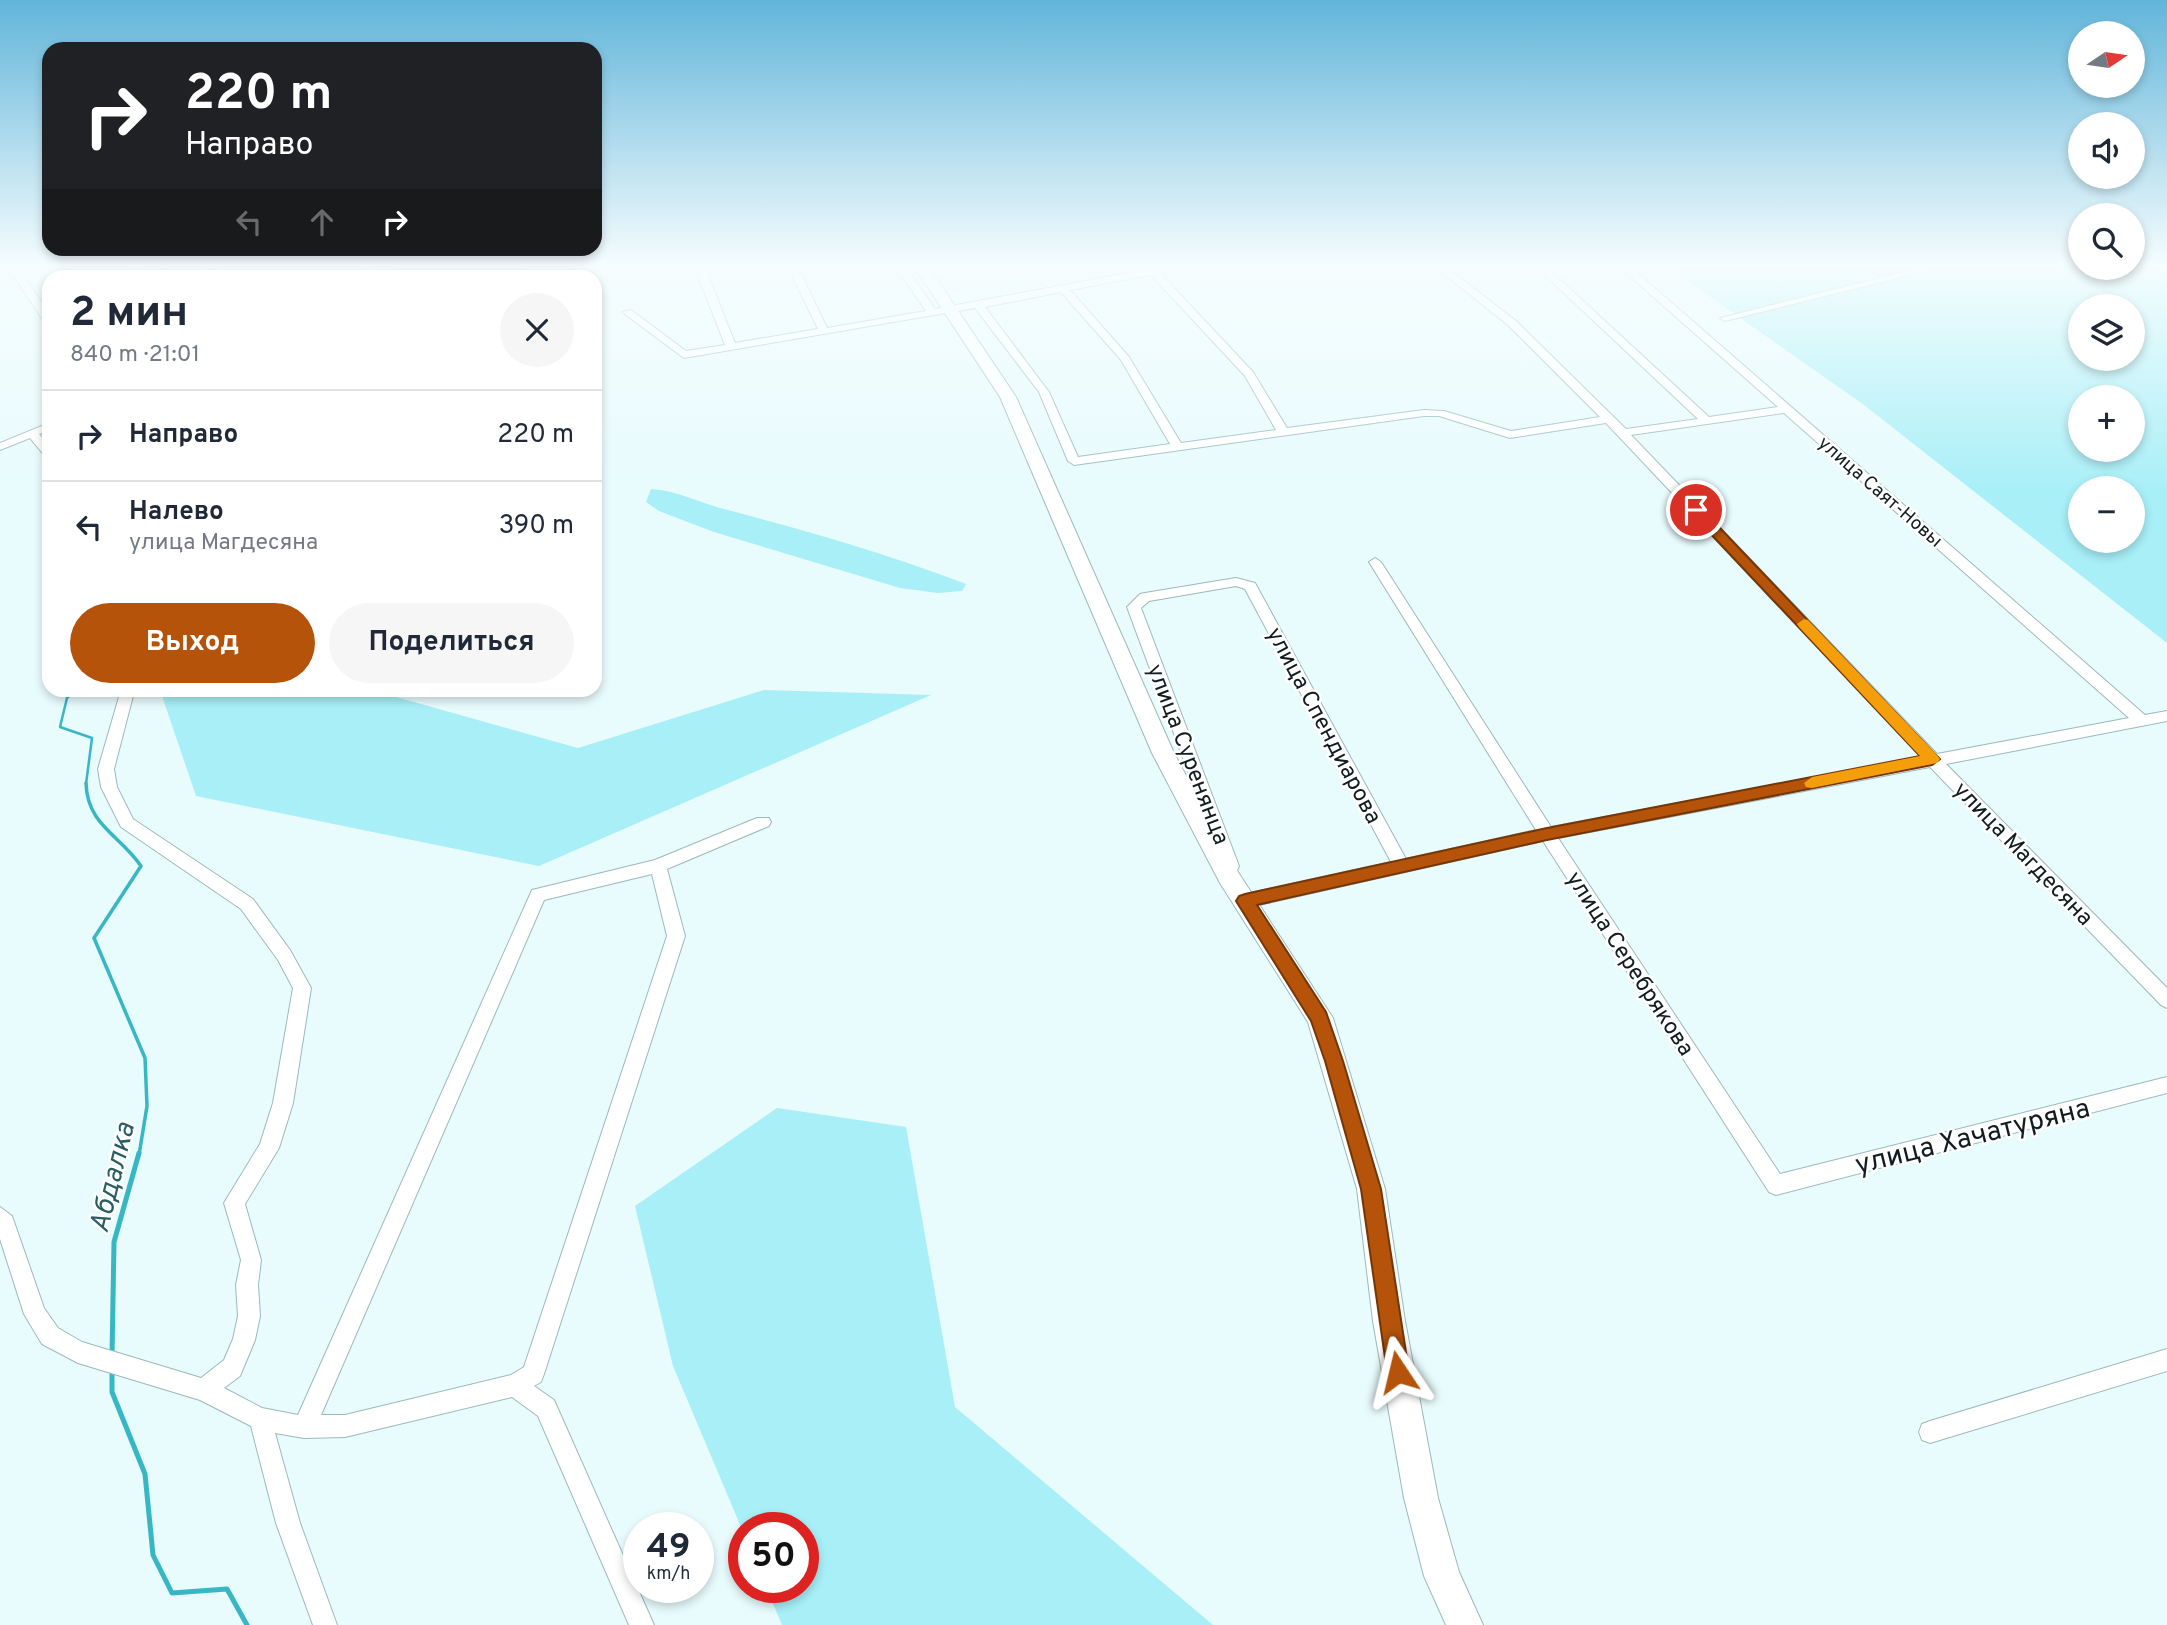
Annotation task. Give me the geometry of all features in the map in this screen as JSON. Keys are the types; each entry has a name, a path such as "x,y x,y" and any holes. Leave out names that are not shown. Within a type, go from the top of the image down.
{"main road":[{"path":"963,339 1008,397 1163,753 1228,876 1320,1018 1371,1189 1389,1321 1421,1498 1442,1576 1465,1625"}],"street":[{"path":"662,339 684,355 778,339"},
{"path":"728,339 731,347"},
{"path":"1003,339 1044,393 1074,461 1424,413 1440,413 1510,435 1609,419"},
{"path":"1107,339 1125,359 1177,446"},
{"path":"1216,339 1249,374 1283,432"},
{"name":"улица Магдесяна","path":"1528,339 1623,433 1932,759 2167,1000"},
{"path":"1618,339 1707,421"},
{"name":"улица Саят-Новы","path":"1707,339 2141,720"},
{"path":"1623,433 1788,409"},
{"path":"0,447 42,430"},
{"path":"33,434 42,445"},
{"name":"улица Серебрякова","path":"1375,562 1547,834 1776,1185"},
{"name":"улица Суренянца","path":"1245,901 1134,607 1145,597 1236,582 1250,586"},
{"name":"улица Спендиарова","path":"1250,586 1401,865"},
{"path":"126,697 106,769 108,787 127,822 247,904 284,955 302,988 284,1103 269,1148 234,1203 250,1260 247,1285 249,1316 244,1340 232,1368 204,1390"},
{"path":"1245,901 1547,834 2167,716"},
{"path":"304,1427 538,895 658,866 763,822"},
{"path":"2,1222 35,1314 50,1336 78,1352 204,1390 260,1419 304,1427 345,1426 515,1385 533,1374 676,936 658,866"},
{"name":"улица Хачатуряна","path":"1776,1185 2167,1085"},
{"path":"1930,1432 2167,1360"},
{"path":"515,1385 546,1408 642,1625"},
{"path":"260,1419 288,1522 325,1625"}],"shaded area":[{"path":"1770,339 2068,339 2068,371 2145,371 2145,339 2167,339 2167,643 1864,405"},
{"path":"651,489 679,494 846,543 966,584 962,591 938,593 900,588 714,532 659,511 646,502"},
{"path":"764,690 931,695 539,866 196,796 162,697 396,697 578,748"},
{"path":"777,1108 906,1127 955,1407 1213,1625 782,1625 773,1603 819,1603 819,1512 735,1512 673,1366 635,1206"}],"waterway":[{"name":"Абдалка","path":"68,697 60,727 92,738 86,783"},
{"name":"Абдалка","path":"86,783 88,797 98,820 141,866 94,938 145,1058 147,1106 139,1155"},
{"name":"Абдалка","path":"112,1356 114,1242 139,1153"},
{"name":"Абдалка","path":"112,1371 112,1392 145,1474 153,1555 172,1593 227,1589 247,1625"}],"slow traffic":[{"path":"1804,624 1932,759 1812,783"}],"route":[{"path":"1398,1372 1371,1189 1341,1082 1320,1018 1245,901 1547,834 1932,759 1696,510"}]}
